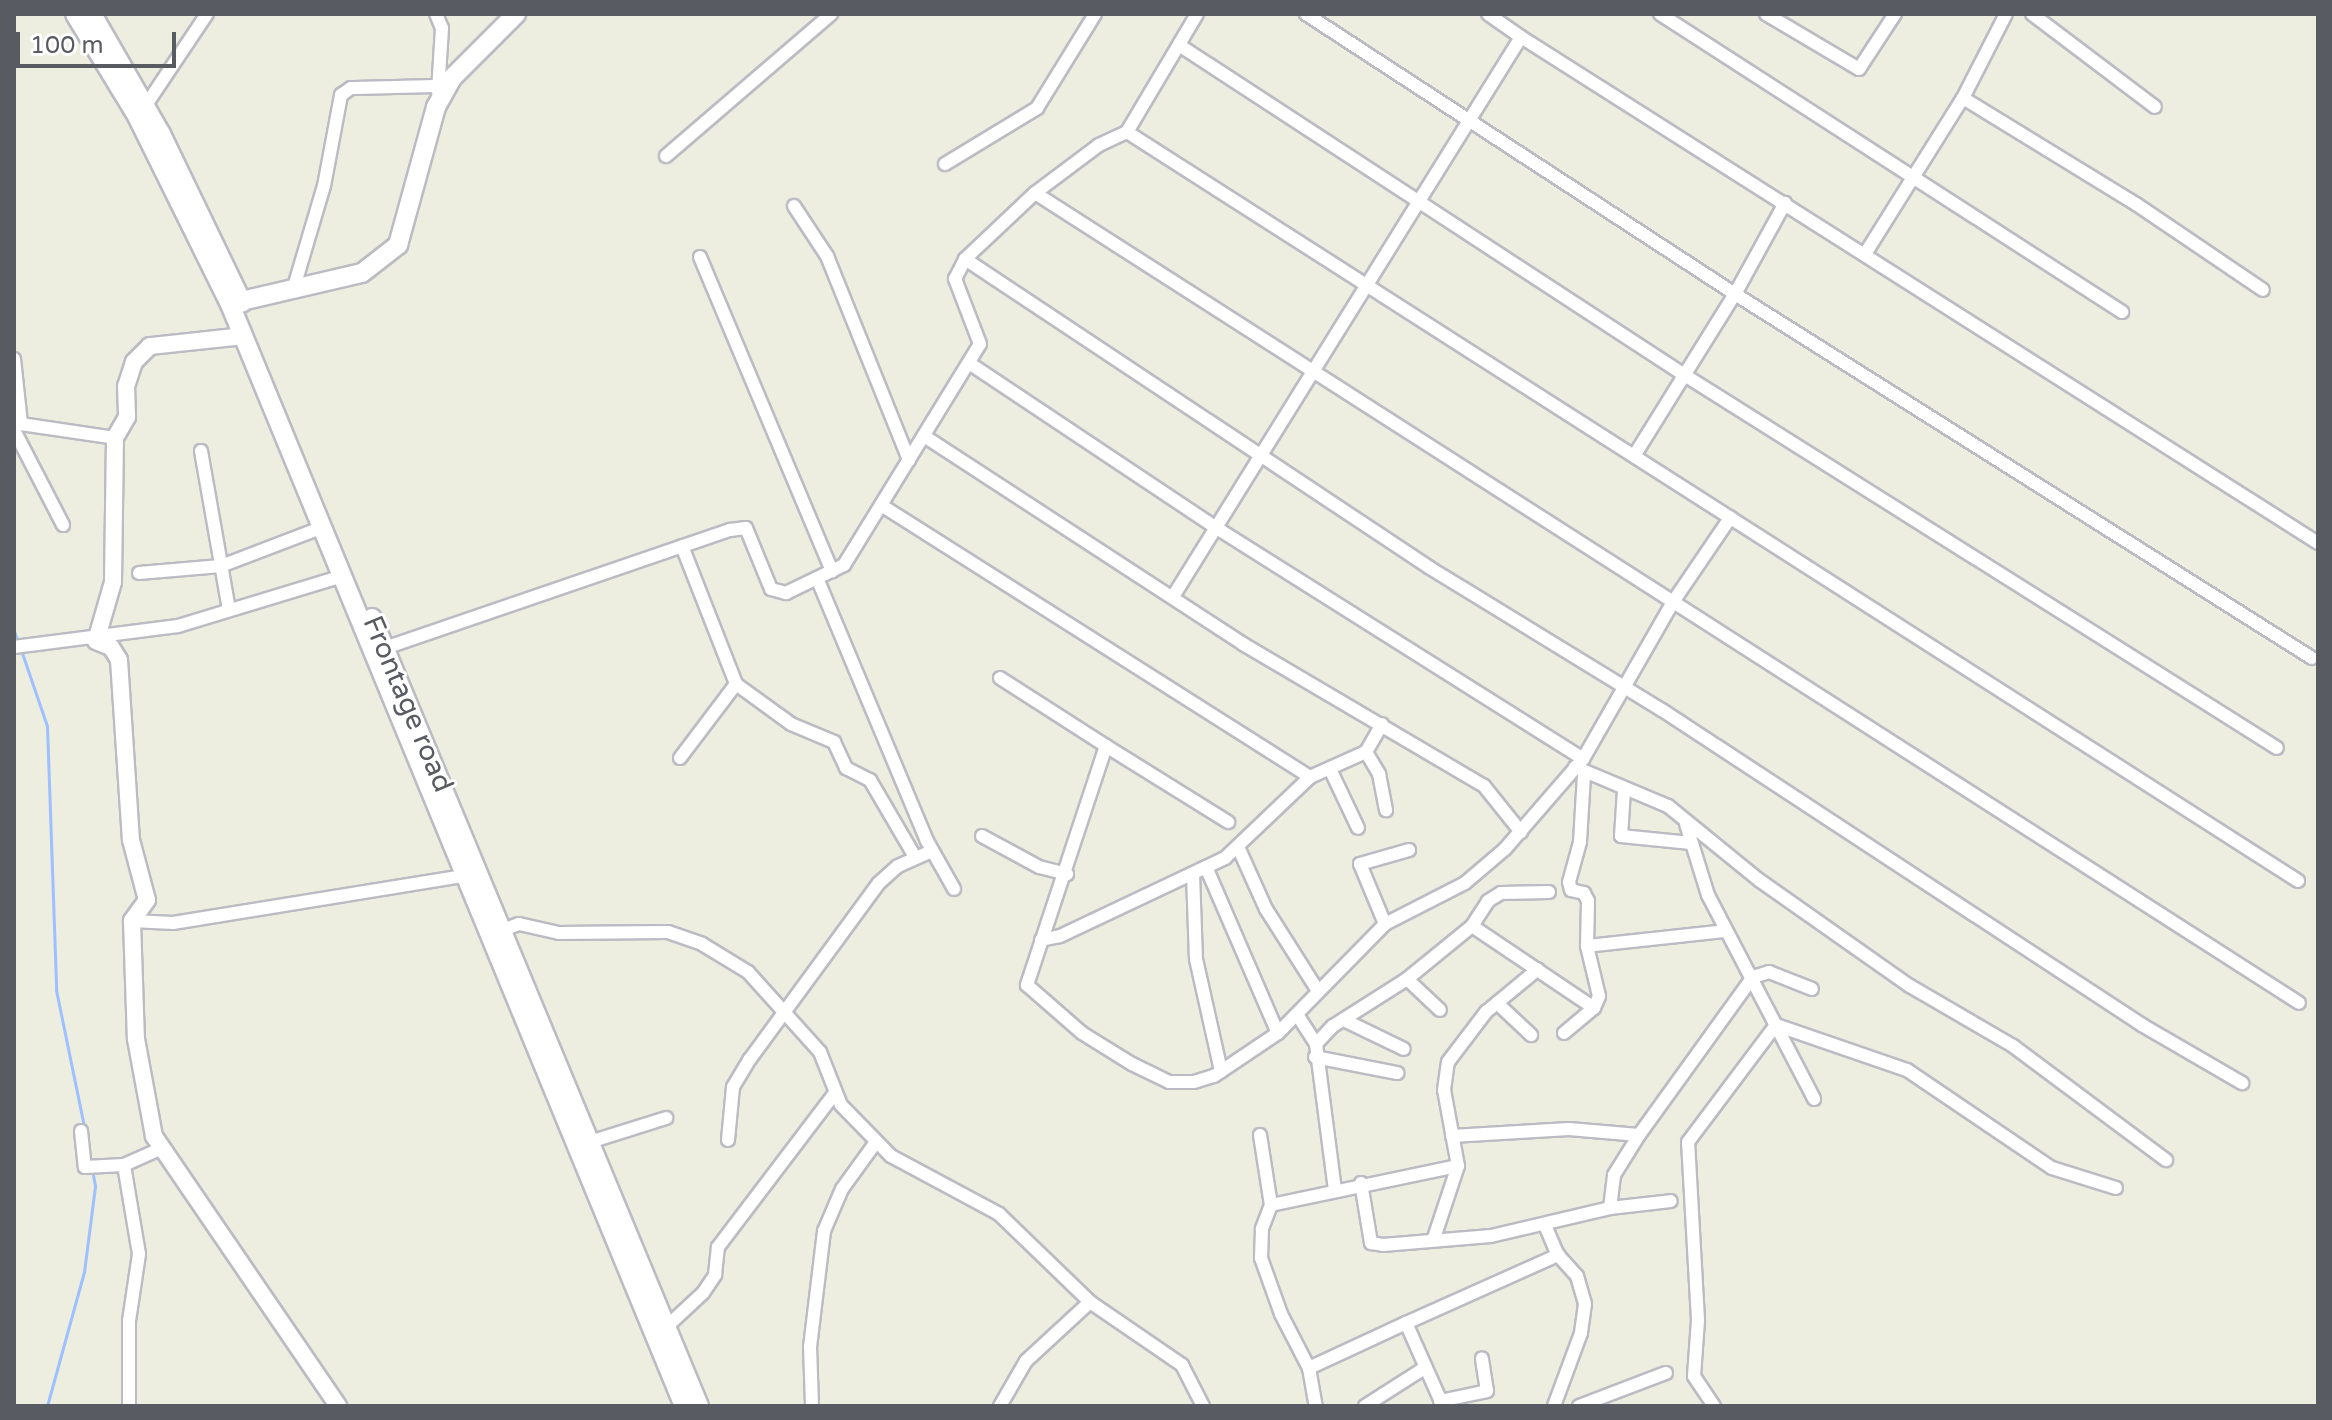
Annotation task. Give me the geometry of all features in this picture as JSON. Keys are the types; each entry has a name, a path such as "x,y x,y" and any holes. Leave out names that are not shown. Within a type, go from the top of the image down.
{"main road":[{"path":"75,14 142,112"},
{"name":"Frontage road","path":"92,14 236,302 378,651 503,930 590,1142 661,1332 699,1406"},
{"path":"516,14 499,22 452,78 436,107 398,245 362,273 236,302 244,336 343,576 378,651 462,876 661,1332 684,1406"}],"street":[{"path":"142,112 207,14"},
{"path":"436,14 442,28 436,107"},
{"path":"666,156 831,14"},
{"path":"945,164 1037,108 1095,14"},
{"path":"378,651 682,546 746,528 771,589 786,593 844,565 980,344 955,279 965,259 1035,193 1099,145 1127,132 1182,47 1197,14"},
{"path":"1306,14 1735,294 2312,658"},
{"path":"1488,14 2318,543"},
{"path":"1660,14 2122,312"},
{"path":"1766,14 1859,69 1895,14"},
{"path":"1865,254 1917,177 1963,98 2006,14"},
{"path":"2032,14 2155,107"},
{"path":"1174,595 1368,290 1521,37"},
{"path":"1182,47 1686,376 2277,748"},
{"path":"294,287 324,186 341,95 351,88 439,86"},
{"path":"1963,98 2136,204 2263,290"},
{"path":"1127,132 1368,290 1634,456 2298,881"},
{"path":"1035,193 2299,1003"},
{"path":"1634,456 1735,294 1785,203"},
{"path":"794,206 827,256 909,460"},
{"path":"700,257 832,571"},
{"path":"965,259 1261,457 1622,685 2142,1025 2242,1083"},
{"path":"96,641 113,582 115,438 127,417 126,386 142,350 244,336"},
{"path":"14,359 16,425 63,525"},
{"path":"969,363 1581,767 1624,790 1668,806 1686,824 1910,986 2013,1046 2166,1160"},
{"path":"16,425 115,438"},
{"path":"924,436 1174,595 1269,660 1484,786 1521,832"},
{"path":"201,451 229,610"},
{"path":"881,505 1310,777"},
{"path":"1106,746 1067,874 1027,985 1082,1033 1169,1082 1194,1082 1221,1071 1278,1033 1385,924 1465,883 1521,832 1581,767 1622,685 1730,518"},
{"path":"139,573 221,566 323,527"},
{"path":"682,546 736,684 791,724 834,742 846,768 870,780 915,857"},
{"path":"14,646 96,641 178,626 343,576"},
{"path":"817,578 932,851 954,889"},
{"path":"96,641 111,647 119,660 131,840 147,900 132,921 141,1084 160,1149 236,1251 338,1406"},
{"path":"1000,678 1228,822"},
{"path":"680,758 736,684"},
{"path":"1041,940 1060,936 1096,915 1193,874 1239,849 1310,777 1366,752 1382,724"},
{"path":"1366,752 1379,774 1386,810"},
{"path":"1564,1033 1594,1008 1599,996 1587,946 1588,901 1584,893 1571,890 1569,882 1580,842 1581,767"},
{"path":"1330,769 1358,828"},
{"path":"1624,790 1621,836 1691,843"},
{"path":"1686,824 1725,931 1753,977 1814,1099"},
{"path":"982,836 1039,867 1067,874"},
{"path":"1239,849 1266,909 1318,991"},
{"path":"1385,924 1360,864 1409,850"},
{"path":"728,1140 733,1087 785,1013 879,883 915,857 932,851"},
{"path":"1206,867 1278,1033"},
{"path":"1193,874 1196,959 1221,1071"},
{"path":"132,921 173,923 462,876"},
{"path":"1316,1051 1333,1026 1346,1021 1407,979 1472,926 1488,901 1501,893 1549,892"},
{"path":"503,930 519,924 559,933 668,932 702,944 748,972 820,1052 834,1094 876,1142 944,1189 999,1214 1090,1302 1182,1365 1203,1406"},
{"path":"1472,926 1594,1008"},
{"path":"1587,946 1725,931"},
{"path":"1434,1238 1458,1166 1444,1090 1448,1062 1497,1003 1538,969"},
{"path":"1610,1208 1614,1175 1639,1135 1753,977 1769,972 1812,989"},
{"path":"1407,979 1440,1010"},
{"path":"1497,1003 1531,1035"},
{"path":"1298,1016 1316,1051 1335,1190"},
{"path":"1346,1021 1404,1049"},
{"path":"1776,1025 1907,1070 2052,1168 2116,1188"},
{"path":"1714,1406 1694,1376 1698,1320 1688,1142 1776,1025"},
{"path":"1316,1051 1397,1073"},
{"path":"661,1332 715,1275 718,1247 834,1094"},
{"path":"590,1142 666,1118"},
{"path":"1452,1136 1569,1129 1639,1135"},
{"path":"81,1131 85,1167 105,1169 124,1165 160,1149"},
{"path":"1260,1135 1271,1205 1262,1229 1261,1258 1281,1314 1309,1368 1316,1406"},
{"path":"812,1406 810,1347 824,1231 842,1189 876,1142"},
{"path":"124,1165 139,1254 129,1321 129,1406"},
{"path":"1271,1205 1361,1183 1458,1166"},
{"path":"1361,1183 1371,1243 1545,1225 1610,1208 1671,1201"},
{"path":"1545,1225 1558,1255 1577,1276 1585,1304 1581,1333 1554,1406"},
{"path":"1309,1368 1558,1255"},
{"path":"1000,1406 1026,1361 1090,1302"},
{"path":"1406,1323 1442,1403 1487,1391 1482,1358"},
{"path":"1365,1406 1426,1367"},
{"path":"1579,1406 1666,1373"}],"waterway":[{"path":"14,631 18,642"},
{"path":"21,650 47,726 56,990 84,1127"},
{"path":"47,1406 84,1272 95,1186 92,1169"}]}
